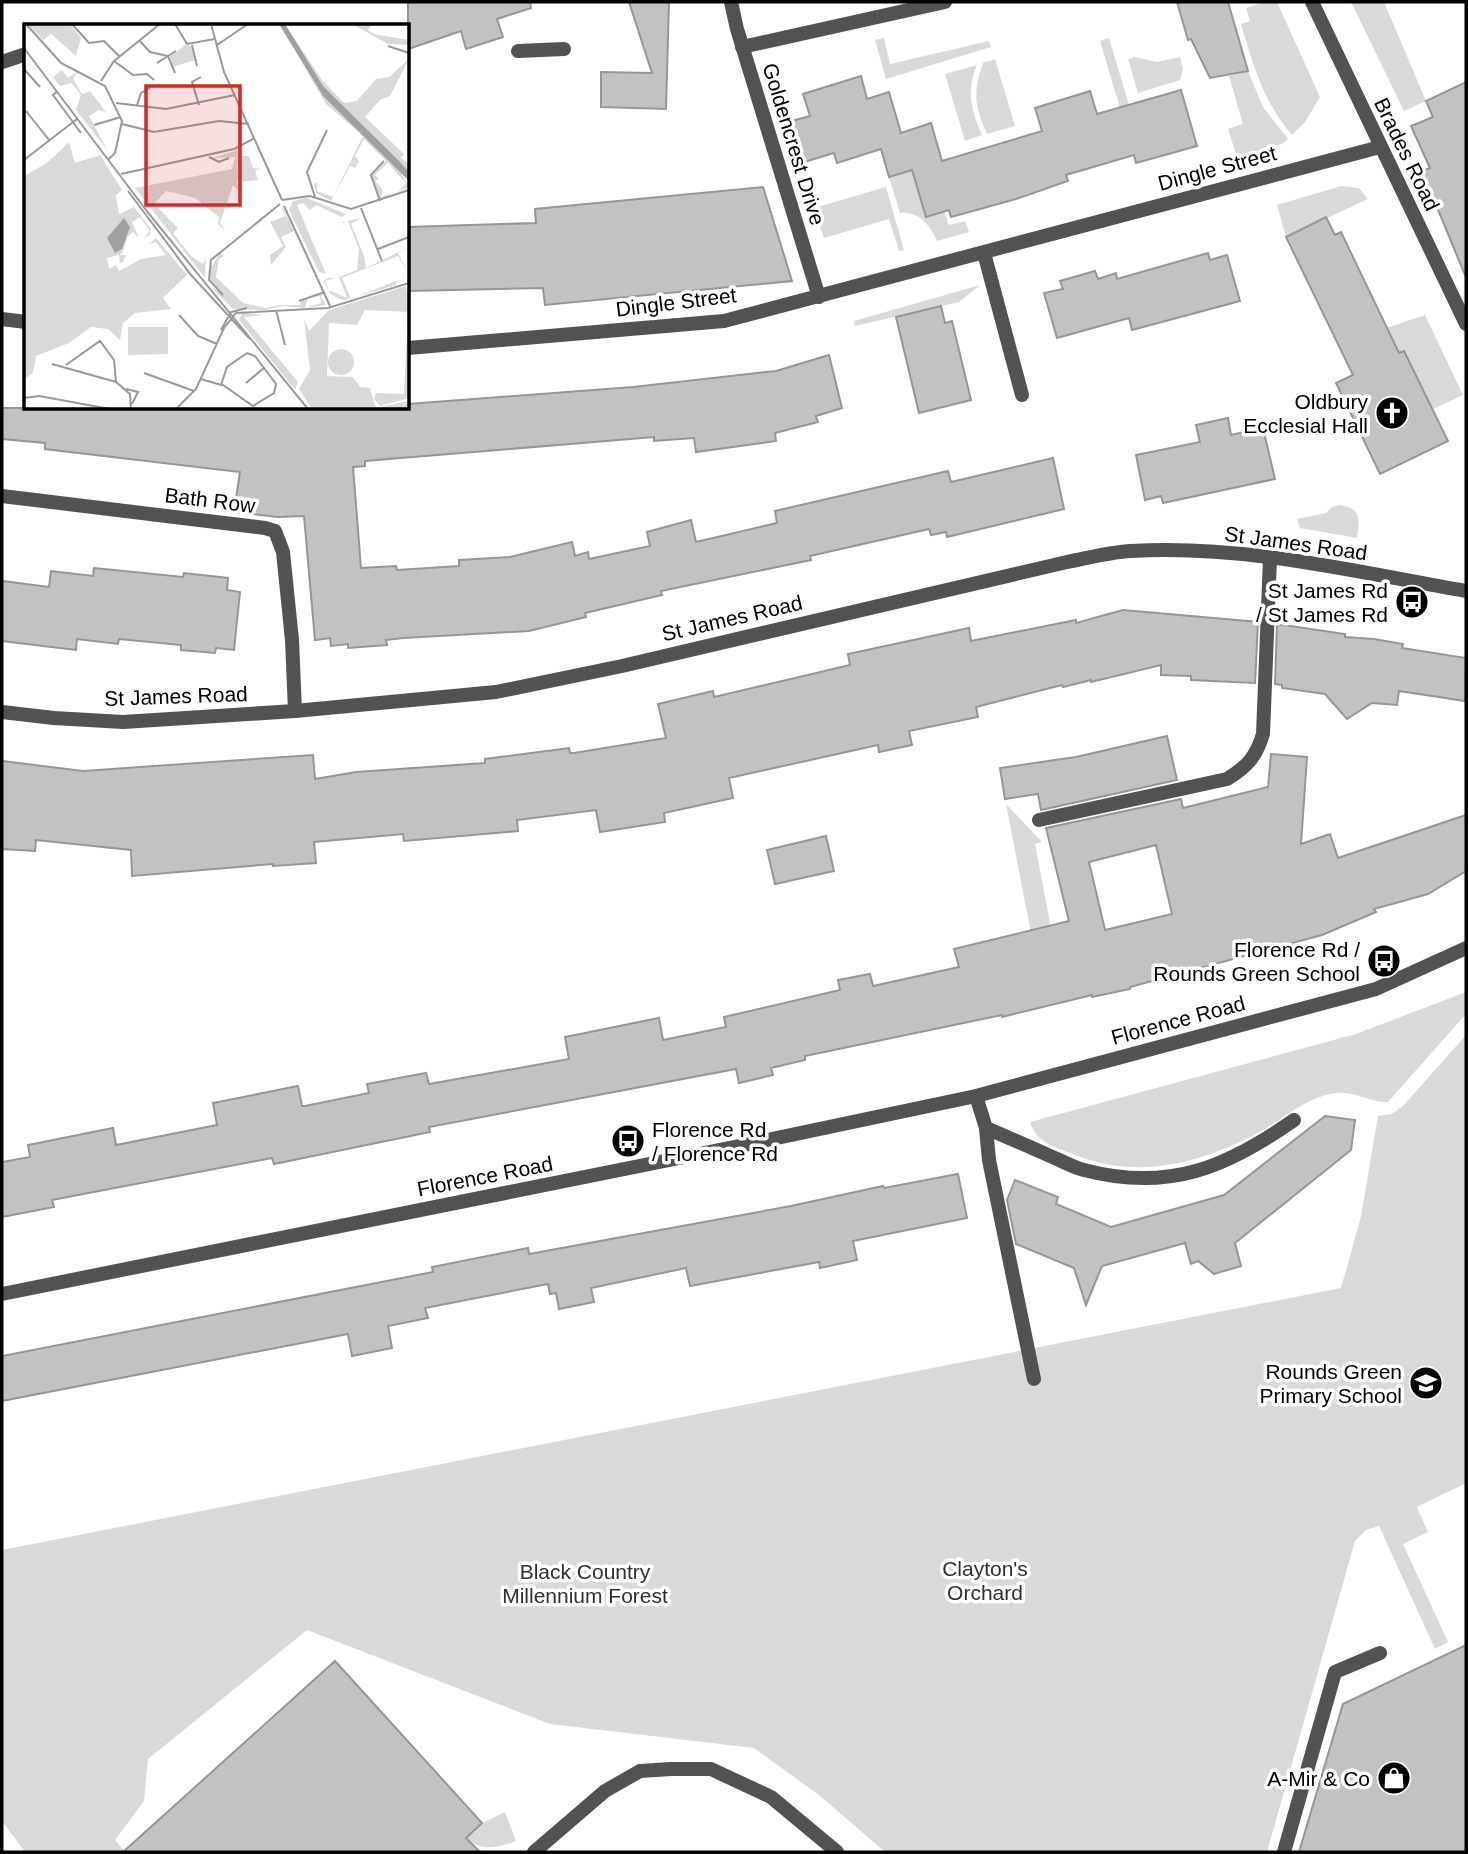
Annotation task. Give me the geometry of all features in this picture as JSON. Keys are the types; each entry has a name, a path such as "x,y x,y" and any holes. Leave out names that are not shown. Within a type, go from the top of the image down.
{"street":[{"name":"Goldencrest Drive","path":"731,2 819,297"},
{"path":"743,47 945,2"},
{"name":"Brades Road","path":"1312,2 1466,324"},
{"path":"518,51 564,49"},
{"path":"2,62 24,55"},
{"name":"Dingle Street","path":"410,348 724,321 1380,147"},
{"path":"984,253 1022,394"},
{"path":"2,319 24,322"},
{"name":"Bath Row","path":"2,496 275,531 283,552 292,640 295,711"},
{"name":"St James Road","path":"2,712 123,722 295,711 496,692 635,663 1068,562 1129,551 1184,551 1270,558 1466,591"},
{"path":"1038,820 1227,779 1246,767 1257,754 1264,734 1270,558"},
{"name":"Florence Road","path":"2,1294 913,1111 1376,989 1466,948"},
{"path":"976,1096 986,1128 989,1160 1034,1379"},
{"path":"986,1128 1082,1170 1129,1179 1172,1177 1214,1166 1256,1147 1294,1120"},
{"path":"1284,1852 1335,1672 1380,1653"},
{"path":"534,1852 605,1791 640,1772 671,1769 711,1769 771,1797 837,1852"}],"green space":[{"path":"1277,2 1320,97 1305,122 1292,135 1267,97 1241,24 1250,21 1246,8"},
{"path":"1351,2 1384,2 1426,101 1404,111"},
{"path":"884,38 890,64 989,41 991,47 886,79 875,40"},
{"path":"1109,38 1129,105 1120,108 1100,41"},
{"path":"1135,57 1157,62 1180,57 1183,69 1180,80 1138,93 1128,59"},
{"path":"995,59 1015,126 987,134 979,115 976,91 983,63"},
{"path":"977,65 971,100 982,135 965,141 945,74"},
{"path":"1248,71 1263,107 1288,139 1282,144 1237,157 1228,129 1243,124 1229,76"},
{"path":"912,170 944,211 949,225 965,221 969,232 937,241 923,220 913,214 900,213 889,177"},
{"path":"1341,186 1359,188 1368,199 1286,237 1277,205"},
{"path":"886,187 904,250 899,251 889,219 824,238 814,208"},
{"path":"980,285 959,302 855,326 854,321"},
{"path":"1425,315 1463,395 1433,409 1404,351 1381,361 1368,334"},
{"path":"1340,505 1352,509 1358,516 1357,538 1300,528 1297,519 1326,513 1332,507"},
{"path":"1006,804 1042,842 1035,844 1057,960 1036,959"},
{"path":"1466,992 1466,1014 1388,1102 1344,1093 1326,1095 1310,1101 1265,1129 1220,1151 1196,1159 1148,1167 1099,1163 1075,1155 1042,1140 1030,1122 1356,1034"},
{"path":"1466,1035 1466,1483 1417,1507 1428,1532 1403,1544 1448,1642 1435,1649 1379,1526 1366,1530 1355,1541 1267,1852 885,1852 819,1795 754,1748 550,1724 307,1630 148,1759 144,1801 115,1840 125,1852 25,1852 2,1821 2,1550 1341,1288 1361,1216 1378,1116 1392,1114 1403,1106"},
{"path":"505,1812 516,1841 496,1847 483,1847 466,1837 482,1823"}],"building":[{"path":"408,2 530,2 531,8 497,19 503,37 466,49 461,31 410,48"},
{"path":"629,2 669,2 666,109 601,107 601,72 652,73"},
{"path":"1177,2 1228,2 1248,71 1210,78 1191,39 1188,40"},
{"path":"861,76 867,99 889,92 901,133 931,123 942,161 1042,131 1035,108 1090,91 1097,114 1181,90 1197,146 1136,163 1134,155 1066,175 1068,181 1016,199 951,217 949,210 926,217 912,170 889,177 881,149 837,163 834,153 801,163 788,122 810,116 803,94"},
{"path":"1466,82 1465,275 1420,172 1430,168 1411,126 1433,117 1426,101"},
{"path":"763,187 792,281 545,305 543,288 410,291 410,227 536,223 535,209"},
{"path":"1326,217 1335,235 1341,232 1399,353 1404,351 1448,441 1380,474 1336,383 1353,375 1286,237"},
{"path":"1208,253 1210,260 1227,255 1240,301 1132,330 1129,318 1057,338 1044,293 1063,289 1060,281 1095,271 1098,279 1116,273 1117,279"},
{"path":"941,306 945,323 952,321 971,400 919,413 896,317"},
{"path":"829,355 842,408 816,416 818,422 775,433 776,441 696,452 694,438 654,441 654,437 365,461 365,466 353,467 361,568 396,566 397,570 459,566 459,560 510,557 572,542 575,556 588,552 589,559 650,546 647,532 691,520 696,542 777,523 775,511 948,471 951,482 1053,458 1064,509 947,537 946,532 931,535 929,529 810,556 811,560 661,591 662,595 585,613 586,617 529,631 403,638 386,640 387,645 348,648 348,644 331,646 330,638 315,640 304,516 278,517 234,512 240,472 45,449 45,443 2,439 2,408 410,410 410,404 633,387 776,371"},
{"path":"1228,418 1231,435 1263,428 1275,479 1163,503 1161,496 1145,500 1136,455 1200,442 1196,425"},
{"path":"94,568 183,577 184,573 228,578 227,590 240,592 234,650 216,648 215,653 181,650 181,645 119,639 118,644 77,639 76,650 2,641 2,581 49,587 51,571 93,576"},
{"path":"1123,610 1258,622 1255,683 1191,680 1191,676 1161,675 1161,665 1091,682 1062,685 976,707 978,717 909,731 912,745 879,752 878,745 729,778 733,798 664,813 665,822 600,832 596,810 517,820 518,831 404,841 403,834 314,842 316,863 132,876 131,850 36,840 35,851 2,849 2,761 83,771 313,755 315,779 356,772 485,763 485,759 569,748 570,753 574,753 666,738 658,704 713,691 714,697 850,665 848,654 969,628 971,641 1076,620 1076,623"},
{"path":"1277,624 1345,634 1345,637 1403,644 1402,648 1466,658 1465,701 1399,691 1397,705 1372,703 1347,719 1325,694 1282,688 1282,685 1275,684"},
{"path":"1167,736 1177,780 1041,810 1038,794 1005,799 1000,768 1076,757"},
{"path":"1271,754 1307,757 1301,844 1330,834 1338,858 1466,815 1466,871 1428,894 1374,909 1376,912 1322,935 1130,989 805,1056 805,1060 771,1068 773,1075 739,1083 736,1069 429,1127 430,1132 274,1164 272,1158 52,1200 54,1207 2,1217 2,1162 30,1157 28,1145 113,1128 116,1145 217,1125 213,1103 298,1086 302,1106 305,1106 369,1093 367,1084 426,1073 429,1084 569,1059 565,1037 659,1018 663,1040 726,1027 724,1017 840,990 838,980 870,974 873,986 959,967 954,949 1069,921 1046,828 1181,799 1183,808 1268,787","holes":["1156,845 1172,914 1105,930 1089,862"]},
{"path":"826,836 834,871 775,884 767,850"},
{"path":"1325,1116 1355,1120 1351,1150 1235,1243 1241,1266 1214,1274 1198,1261 1191,1264 1185,1243 1102,1266 1086,1305 1074,1268 1016,1244 1007,1200 1015,1180 1058,1197 1056,1204 1111,1227 1224,1195"},
{"path":"958,1174 967,1218 853,1241 857,1260 820,1268 819,1262 690,1286 686,1268 591,1288 594,1302 559,1309 556,1293 550,1294 548,1284 425,1308 428,1318 388,1326 392,1348 352,1356 348,1334 2,1401 2,1356 433,1272 432,1267 528,1248 529,1254"},
{"name":"A-Mir & Co","path":"1466,1645 1466,1852 1299,1852 1343,1704"},
{"path":"335,1661 482,1823 466,1838 480,1852 123,1852"}],"place":[{"name":"Oldbury Ecclesial Hall","path":"1392,413"},
{"name":"St James Rd / St James Rd","path":"1412,602"},
{"name":"Florence Rd / Rounds Green School","path":"1384,961"},
{"name":"Florence Rd / Florence Rd","path":"628,1141"},
{"name":"Rounds Green Primary School","path":"1426,1383"},
{"name":"A-Mir & Co","path":"1394,1778"}],"park label":[{"name":"Clayton's Orchard","path":"985,1580"},
{"name":"Black Country Millennium Forest","path":"585,1583"}]}
